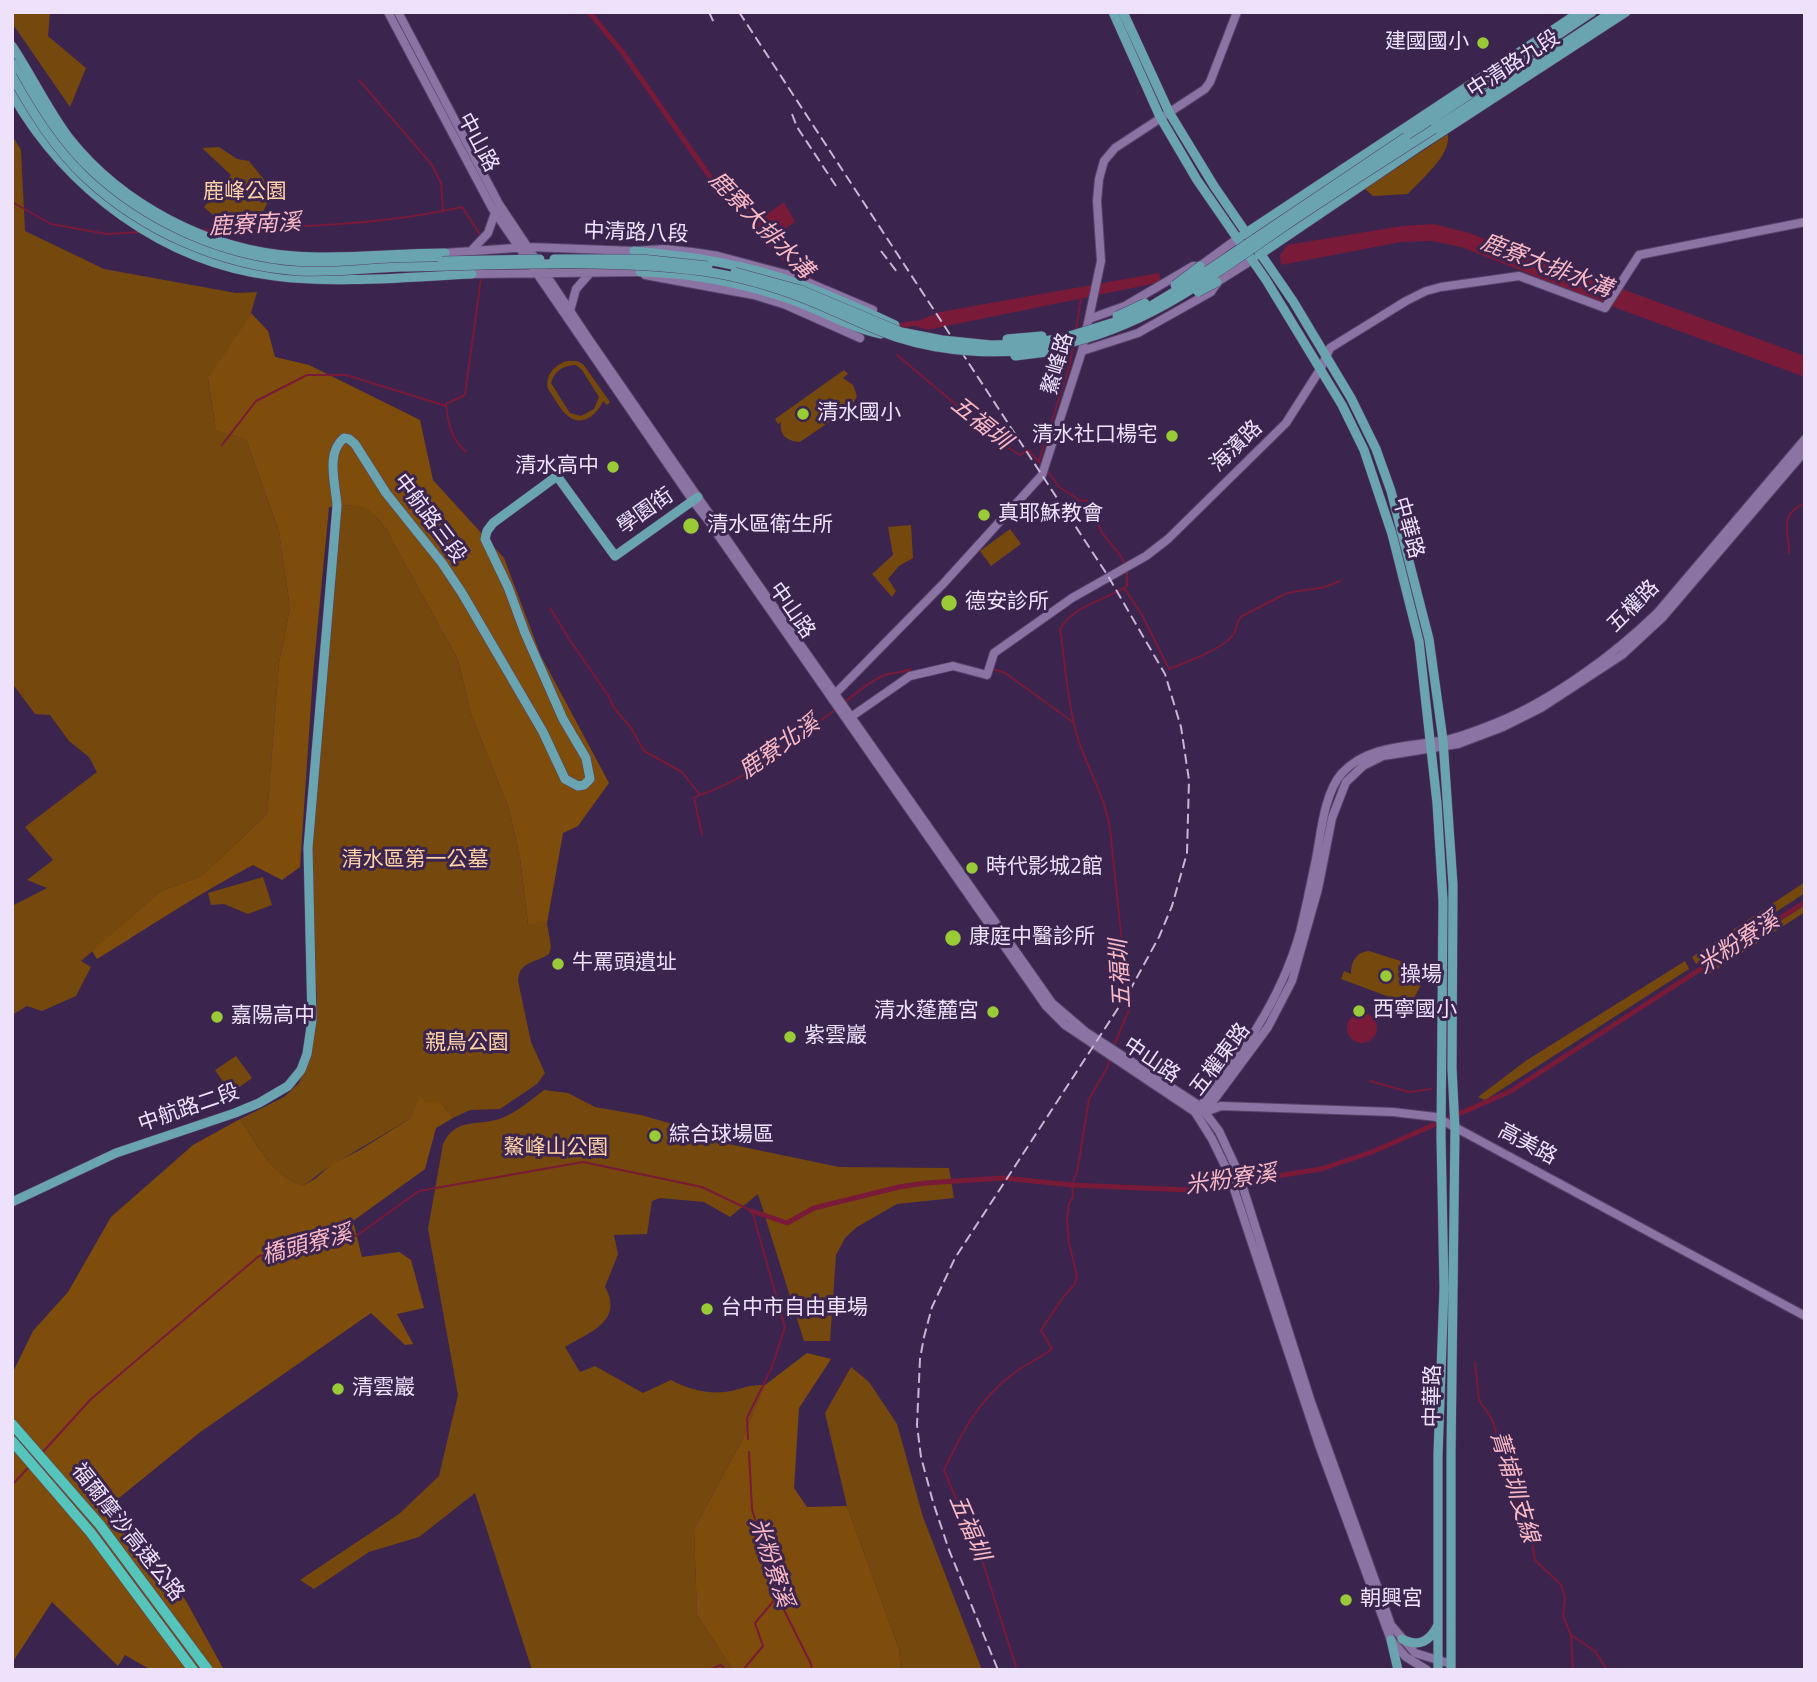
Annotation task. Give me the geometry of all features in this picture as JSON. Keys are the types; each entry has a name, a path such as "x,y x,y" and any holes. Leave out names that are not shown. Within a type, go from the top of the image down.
{"highway":[{"name":"福爾摩沙高速公路","path":"12,1424 100,1525 208,1670"},
{"name":"福爾摩沙高速公路","path":"12,1441 91,1533 193,1670"}],"main road":[{"name":"中華路","path":"1113,12 1197,180 1321,368 1364,450 1392,534 1419,640 1441,839 1443,891 1440,1119 1444,1288 1438,1455 1438,1666"},
{"name":"中華路","path":"1123,12 1164,115 1262,254 1325,356 1376,449 1391,491 1429,639 1444,744 1453,885 1452,1068 1455,1128 1451,1667"},
{"name":"中清路九段","path":"1237,239 1404,133 1580,12"},
{"name":"中清路九段","path":"1404,133 1592,12"},
{"name":"中清路九段","path":"1420,145 1438,126 1612,12"},
{"name":"中清路九段","path":"1252,260 1420,145 1626,12"},
{"path":"12,47 59,123 87,159 131,196 181,225 228,243 293,256 445,253"},
{"path":"12,63 45,117 85,168 138,211 183,235 220,250 258,259 302,264 594,258 641,259 697,265 748,275 801,290 874,323 908,333 981,348 1063,338 1134,316 1192,281 1404,133"},
{"path":"12,76 46,132 86,178 136,217 208,252 242,262 301,271 594,264 705,272 756,283 796,296 897,337"},
{"path":"12,94 31,126 66,170 121,215 156,238 233,268 275,276 316,278 472,274"},
{"path":"640,272 673,274 764,291 818,310 862,330 930,346 1022,350 1058,345 1132,323 1205,280 1438,126"},
{"path":"634,251 703,259 767,274 840,300 908,333"},
{"path":"981,348 1006,339 1047,336 1120,315 1147,302 1196,271 1200,265"},
{"path":"981,348 985,355 1033,355 1089,343 1135,328 1218,281"},
{"name":"中航路三段","path":"312,996 308,848 337,506 333,462 335,446 344,438 355,444 394,504 442,563 543,732 565,779 578,786 584,785 590,779 586,758 563,719 485,539 493,523 557,476 615,556"},
{"name":"學園街","path":"615,556 695,499"},
{"name":"中航路二段","path":"12,1202 116,1153 235,1113 288,1086 301,1070 307,1054 312,996"},
{"path":"1438,1455 1451,1454"},
{"path":"1402,1639 1413,1644 1425,1642 1433,1635 1439,1623"},
{"path":"1391,1640 1398,1670"}],"street":[{"name":"中山路","path":"388,12 495,213 570,312 695,499"},
{"name":"中山路","path":"398,12 499,204 528,247 540,272 695,499 1052,1003 1086,1032 1200,1110 1219,1130 1273,1296"},
{"name":"鰲峰路","path":"833,696 943,584 1042,475 1083,351 1101,261 1097,201 1104,160 1115,148 1208,86 1237,12"},
{"path":"472,250 488,233 495,213"},
{"path":"1325,356 1337,343 1426,290 1519,276 1605,308 1639,255 1805,222"},
{"path":"1089,319 1125,306 1193,266 1200,265 1237,239"},
{"path":"499,272 505,256 519,247"},
{"name":"中清路八段","path":"445,253 519,247 634,251 664,249 692,252 766,268 804,280 873,310"},
{"path":"1083,351 1138,333 1211,292 1218,281 1252,260"},
{"path":"570,312 576,289 591,272"},
{"name":"中清路八段","path":"472,274 640,272 754,295 798,310 860,338"},
{"name":"海濱路","path":"849,718 910,676 953,666 987,675 994,653 1072,598 1146,556 1168,539 1286,424 1321,368 1325,356"},
{"name":"五權路","path":"1444,744 1532,705 1599,662 1632,637 1658,612 1805,439"},
{"name":"五權路","path":"1444,744 1481,737 1526,717 1622,655 1663,617 1805,451"},
{"name":"五權東路","path":"1200,1110 1255,1032 1281,986 1300,932 1327,807 1339,777 1362,758 1380,750 1444,744"},
{"name":"高美路","path":"1200,1110 1222,1106 1393,1112 1440,1119 1805,1316"},
{"path":"1273,1296 1391,1625 1415,1653 1438,1666 1451,1667"},
{"path":"1273,1296 1319,1445 1391,1640 1406,1657 1427,1670"}],"green space":[{"path":"12,12 50,12 48,36 86,68 70,107 12,23"},
{"path":"1448,134 1448,142 1440,158 1408,194 1373,196 1365,189"},
{"path":"12,135 21,150 25,231 104,269 236,293 257,292 251,313 208,380 216,429 246,439 279,532 290,608 279,663 267,814 202,876 161,891 81,961 91,967 76,996 42,1011 27,1006 12,1015 12,906 47,888 27,880 53,860 25,827 97,772 89,757 69,741 50,715 35,714 12,683"},
{"name":"鹿峰公園","path":"219,147 237,159 249,161 273,191 262,214 217,219 204,207 231,175 202,148"},
{"path":"577,361 583,364 610,402 607,405 603,401 593,415 584,420 579,421 568,416 547,384 554,368 562,363","holes":["576,365 599,397 594,409 581,416 570,413 551,383 554,375 567,366"]},
{"path":"844,370 848,374 843,378 853,385 857,396 851,407 800,442 785,437 781,431 781,422 778,424 775,419"},
{"name":"清水區第一公墓","path":"361,504 373,513 386,529 458,660 472,717 509,809 520,858 528,925 537,921 547,923 551,947 549,954 525,966 518,981 531,1042 545,1073 537,1084 500,1109 470,1110 453,1118 440,1101 330,1166 302,1186 291,1181 273,1166 240,1119 284,1097 299,1083 306,1065 317,1004 310,825 341,506"},
{"path":"911,525 913,558 899,566 888,579 896,591 892,597 872,574 893,555 888,527"},
{"path":"1010,529 1021,544 991,566 980,551"},
{"path":"263,877 272,905 248,914 224,904 211,905 208,893"},
{"path":"1805,882 1805,893 1696,964 1692,957"},
{"path":"1805,905 1805,912 1706,976 1701,972"},
{"path":"1369,951 1407,963 1417,970 1422,983 1414,998 1422,1001 1419,1008 1341,979 1344,971 1351,974 1353,962 1358,956"},
{"path":"1685,961 1689,969 1485,1100 1478,1097 1527,1060"},
{"path":"236,1056 252,1078 231,1093 215,1070"},
{"name":"鰲峰山公園","path":"544,1090 568,1093 595,1107 641,1115 693,1130 700,1138 839,1167 949,1168 954,1198 897,1204 857,1227 845,1238 836,1255 830,1341 804,1341 758,1194 730,1217 704,1202 660,1198 652,1201 647,1234 614,1235 618,1254 605,1287 610,1299 607,1317 594,1330 565,1347 580,1372 595,1366 643,1393 671,1380 708,1392 765,1385 742,1440 694,1529 697,1615 733,1670 532,1670 475,1493 419,1537 369,1552 314,1589 300,1580 399,1514 439,1476 458,1395 428,1229 443,1144 454,1129 502,1118"},
{"path":"851,1367 869,1382 897,1424 923,1517 982,1670 901,1670 899,1649 847,1506 825,1413"}],"shaded area":[{"path":"251,313 268,331 275,357 309,365 420,420 433,480 504,558 541,656 609,783 578,826 563,833 547,923 528,925 520,858 509,809 472,717 458,660 386,529 367,509 349,505 329,507 313,674 300,867 282,880 253,865 97,959 92,951 161,891 202,876 267,814 279,663 290,608 279,532 246,439 216,430 208,379"},
{"path":"420,1096 426,1102 440,1101 453,1118 436,1128 425,1169 353,1221 362,1257 399,1252 411,1260 424,1308 397,1314 413,1344 405,1345 371,1313 199,1433 114,1502 186,1601 224,1670 151,1670 125,1655 118,1666 52,1602 12,1663 12,1374 33,1331 68,1292 111,1217 193,1145 240,1119 273,1166 291,1181 302,1186 331,1165 411,1118"},
{"path":"807,1353 831,1359 799,1408 794,1488 807,1507 847,1506 899,1649 901,1670 733,1670 697,1615 694,1529 742,1440 765,1385"}],"water":[{"path":"784,202 795,222 773,237 763,217"},
{"path":"1434,224 1469,233 1805,356 1805,377 1619,309 1461,247 1431,241 1401,242 1281,265 1280,256 1287,245 1402,226"},
{"path":"1159,273 1161,281 1147,285 927,330 910,324 940,312"},
{"path":"1362,1013 1373,1017 1377,1028 1373,1039 1362,1043 1351,1039 1347,1028 1351,1017"}],"waterway":[{"name":"鹿寮大排水溝","path":"589,12 623,53 715,184 756,216 767,240 813,282"},
{"path":"359,80 432,165 441,183 443,211"},
{"name":"鹿寮南溪","path":"12,202 51,224 107,234 141,232"},
{"name":"鹿寮南溪","path":"202,230 366,222 462,207 481,236"},
{"name":"鹿寮北溪","path":"466,452 451,430 446,404 465,395 481,278"},
{"path":"1076,331 1081,298"},
{"name":"鹿寮大排水溝","path":"894,327 915,323"},
{"path":"1039,461 1070,364 1073,346"},
{"name":"五福圳","path":"897,355 1004,445 1020,455 1028,450 1042,465"},
{"path":"222,445 256,401 307,375 346,375 446,406"},
{"name":"五福圳","path":"1046,469 1059,487 1081,501 1090,503 1101,531 1125,564"},
{"path":"1789,553 1788,518 1805,503"},
{"name":"五福圳","path":"1114,1046 1129,1009 1110,829 1104,804 1076,732 1060,629 1082,608 1127,586 1127,569"},
{"path":"1124,588 1142,615 1169,669 1204,655 1228,640 1242,616 1287,593 1325,587 1340,581"},
{"name":"鹿寮北溪","path":"550,608 644,751 682,772 700,795 754,769 835,710"},
{"name":"鹿寮北溪","path":"845,702 877,679 911,669"},
{"name":"鹿寮北溪","path":"993,669 1005,673 1073,722"},
{"path":"699,795 694,798 702,835"},
{"name":"米粉寮溪","path":"752,1211 787,1223 814,1208 925,1183 1004,1178 1072,1185 1189,1190 1321,1169 1372,1152 1511,1091 1805,902"},
{"name":"五福圳","path":"1017,1670 983,1563 944,1470 981,1405 1014,1373 1052,1349 1041,1330 1075,1284 1077,1276 1069,1243 1067,1219 1069,1204 1073,1197 1072,1185 1077,1172 1089,1099 1110,1058"},
{"path":"1370,1081 1409,1092 1431,1089"},
{"name":"橋頭寮溪","path":"41,1454 91,1399 259,1256 356,1236 419,1191 583,1162 702,1187 752,1211 785,1327 772,1367 747,1418 748,1439"},
{"name":"菁埔圳支線","path":"1475,1363 1479,1400 1492,1419 1521,1514 1530,1529 1535,1560 1561,1585 1565,1597 1563,1616 1571,1635 1595,1651 1607,1670"},
{"name":"米粉寮溪","path":"749,1452 752,1509 777,1596 812,1670"},
{"name":"橋頭寮溪","path":"12,1485 28,1468"},
{"path":"743,1670 763,1646 755,1623 777,1597"},
{"path":"1571,1636 1573,1670"},
{"path":"709,1670 721,1665 726,1670"}],"railway":[{"path":"709,12 714,23"},
{"path":"739,12 1108,576 1165,674 1181,727 1189,780 1187,853 1172,906 1159,937 1130,990 955,1258 932,1307 924,1337 920,1359 917,1425 921,1457 949,1550 998,1670"},
{"path":"792,114 797,127 836,186"},
{"path":"881,251 897,272"}],"place":[{"name":"建國國小","path":"1483,43"},
{"name":"清水國小","path":"803,414"},
{"name":"清水社口楊宅","path":"1172,436"},
{"name":"清水高中","path":"613,467"},
{"name":"真耶穌教會","path":"984,515"},
{"name":"清水區衛生所","path":"691,526"},
{"name":"德安診所","path":"949,603"},
{"name":"時代影城2館","path":"972,868"},
{"name":"康庭中醫診所","path":"953,938"},
{"name":"牛罵頭遺址","path":"558,964"},
{"name":"操場","path":"1386,976"},
{"name":"西寧國小","path":"1359,1011"},
{"name":"清水蓬麓宮","path":"993,1012"},
{"name":"嘉陽高中","path":"217,1017"},
{"name":"紫雲巖","path":"790,1037"},
{"name":"綜合球場區","path":"655,1136"},
{"name":"台中市自由車場","path":"707,1309"},
{"name":"清雲巖","path":"338,1389"},
{"name":"朝興宮","path":"1346,1600"}],"park label":[{"name":"親鳥公園","path":"467,1044"}]}
